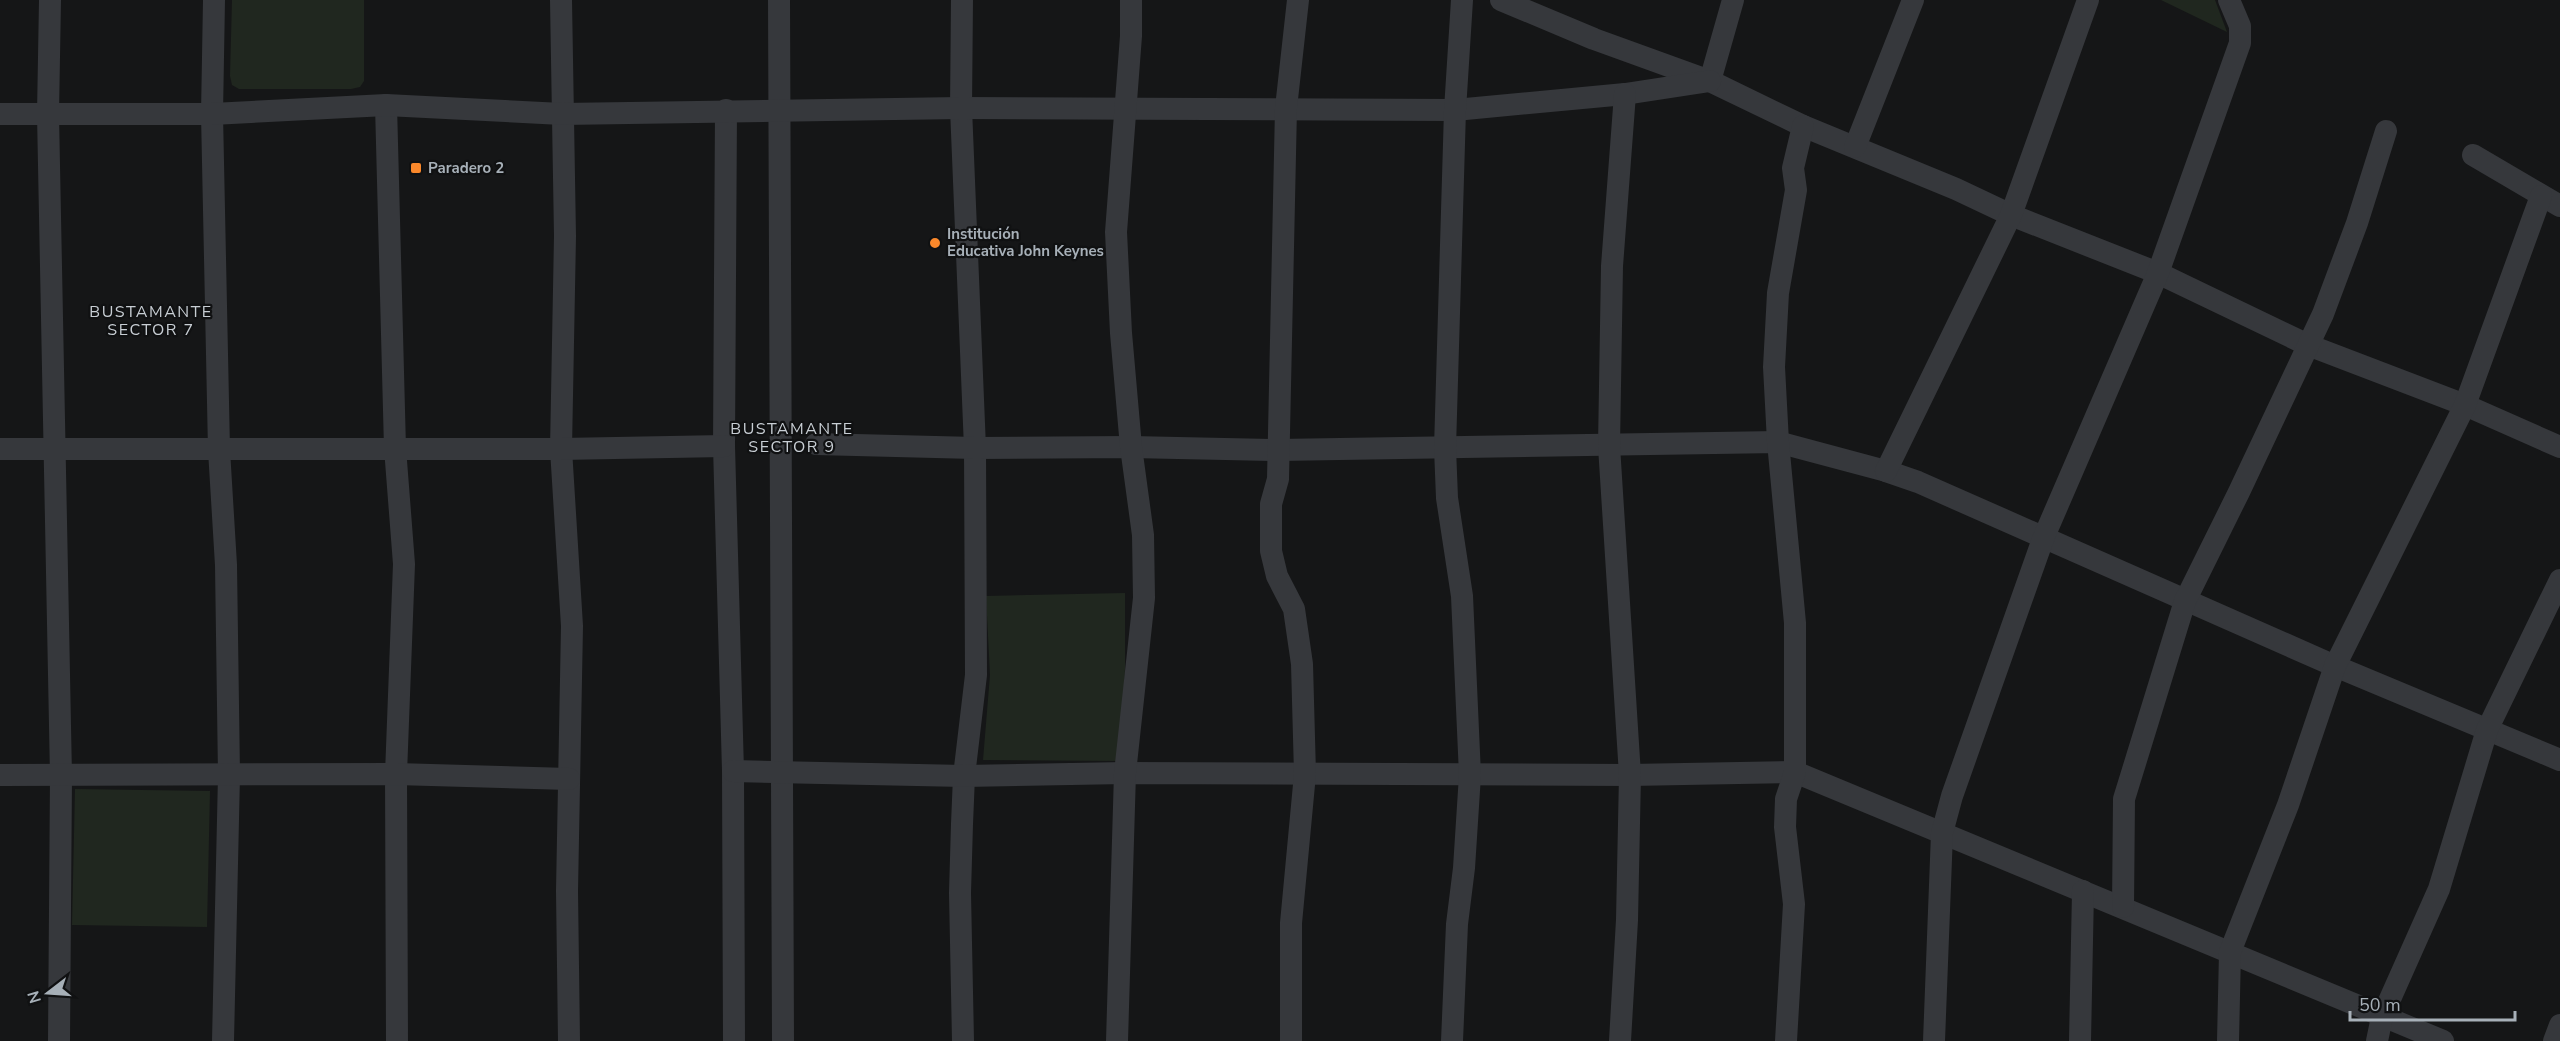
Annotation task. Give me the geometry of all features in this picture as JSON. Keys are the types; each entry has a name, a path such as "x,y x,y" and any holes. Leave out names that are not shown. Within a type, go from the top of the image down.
{"street":[{"path":"50,0 48,114 62,776 59,1041"},
{"path":"214,0 212,114 219,450 226,565 229,776 223,1041"},
{"path":"561,0 565,236 561,449 572,626 567,891 569,1041"},
{"path":"779,0 783,1041"},
{"path":"962,0 961,108 975,448 976,675 964,776 960,893 963,1041"},
{"path":"1117,1041 1125,773 1144,598 1143,535 1131,447 1121,333 1116,232 1131,36 1131,0"},
{"path":"1292,1041 1291,923 1305,774 1302,664 1294,609 1277,576 1270,551 1269,526 1271,504 1278,479 1286,108 1298,0"},
{"path":"1452,1041 1457,924 1464,868 1470,775 1462,596 1447,498 1445,448 1455,110 1462,0"},
{"path":"1501,0 1594,39 1710,81 1803,126 2012,215 2158,273 2308,345 2465,405 2560,447"},
{"path":"1710,81 1733,0"},
{"path":"1855,147 1913,0"},
{"path":"1886,471 2012,215 2088,0"},
{"path":"1934,1041 1942,833 1952,796 2043,539 2158,273 2240,43 2240,26 2229,0"},
{"path":"0,114 212,114 386,105 562,114 961,108 1455,110 1625,94 1710,81"},
{"path":"1620,1041 1627,920 1630,775 1609,446 1612,266 1625,94"},
{"path":"386,105 395,448 404,564 396,774 397,1041"},
{"path":"726,110 724,446 733,771 734,1041"},
{"path":"1786,1041 1794,904 1785,827 1786,799 1795,772 1795,623 1774,367 1778,293 1796,190 1793,168 1803,126"},
{"path":"2123,907 2124,799 2185,600 2240,492 2323,314 2357,223 2386,131"},
{"path":"2228,1041 2230,952 2288,805 2335,666 2465,405 2550,201 2473,155"},
{"path":"816,444 975,448 1131,447 1278,450 1779,442 1918,482 2335,666 2560,760"},
{"path":"0,449 561,449 724,446"},
{"path":"2377,1041 2382,1017 2439,889 2487,730 2560,580"},
{"path":"733,771 964,776 1125,773 1630,775 1795,772 2443,1041"},
{"path":"0,775 396,774 569,779"},
{"path":"2080,1041 2083,891"},
{"path":"2554,1041 2560,1025"}],"shaded area":[{"path":"232,0 364,0 364,81 360,87 351,89 239,89 232,85 230,76"},
{"path":"2161,0 2215,0 2227,32"},
{"path":"1125,593 1125,669 1120,761 983,760 990,675 986,596"},
{"path":"75,789 210,791 207,927 72,925"}],"place":[{"name":"Paradero 2","path":"416,168"},
{"name":"Institución Educativa John Keynes","path":"935,243"}],"district":[{"name":"BUSTAMANTE SECTOR 7","path":"151,321"},
{"name":"BUSTAMANTE SECTOR 9","path":"792,438"}]}
